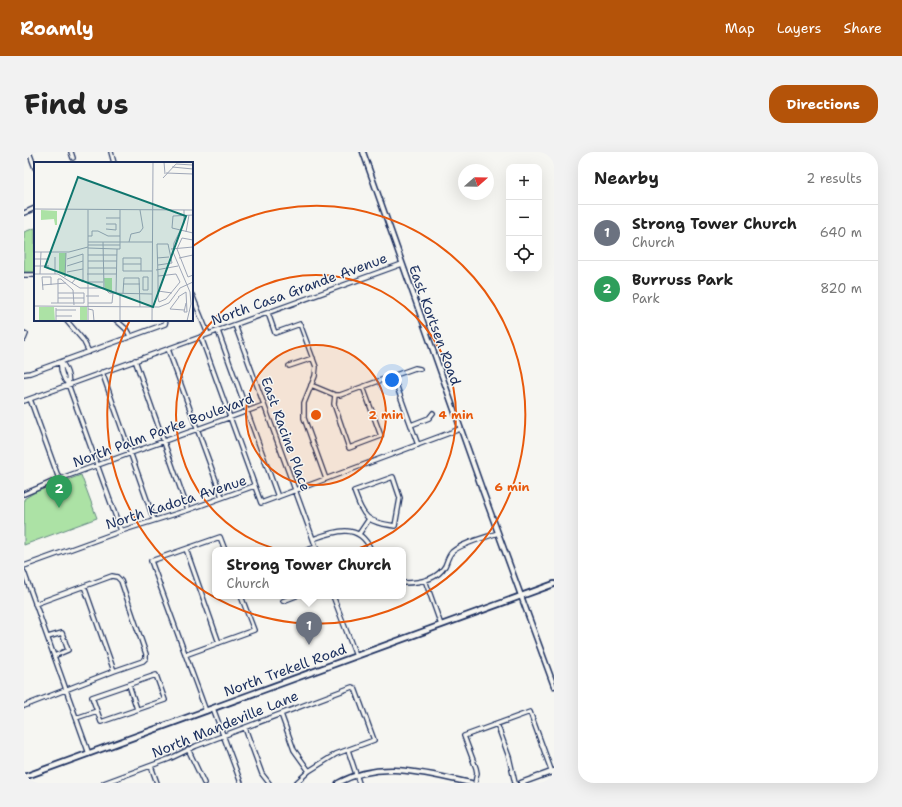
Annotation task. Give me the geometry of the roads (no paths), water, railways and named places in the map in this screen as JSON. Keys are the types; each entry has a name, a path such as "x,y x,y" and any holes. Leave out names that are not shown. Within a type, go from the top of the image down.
{"main road":[{"name":"North Trekell Road","path":"24,777 554,584"}],"street":[{"path":"29,152 34,165"},
{"path":"71,152 73,158"},
{"path":"111,152 114,162"},
{"name":"East Kortsen Road","path":"363,152 460,429 554,686"},
{"path":"24,212 34,208"},
{"name":"North Casa Grande Avenue","path":"24,401 402,264"},
{"path":"193,297 208,334"},
{"path":"268,313 275,333 300,324 313,358 316,372 304,403 304,418 326,479"},
{"path":"67,321 83,340 89,352"},
{"path":"117,321 126,329 130,336"},
{"path":"24,374 89,352 166,322"},
{"name":"East Racine Place","path":"235,325 316,547"},
{"path":"218,331 278,497"},
{"path":"24,333 26,334 24,339"},
{"path":"201,337 254,486"},
{"path":"168,349 222,497"},
{"path":"289,366 313,358"},
{"path":"135,360 188,510"},
{"path":"61,362 64,365 69,381 68,384 121,531"},
{"path":"311,385 335,395 340,395 415,368 420,369"},
{"path":"102,372 154,520"},
{"path":"393,376 418,445"},
{"path":"335,395 334,404 350,448 381,436 363,387"},
{"path":"30,399 59,479"},
{"name":"North Palm Parke Boulevard","path":"24,493 264,405"},
{"path":"411,425 429,418 433,413"},
{"name":"North Kadota Avenue","path":"24,566 254,486 261,503 460,429"},
{"path":"393,477 400,498 395,526 379,524 369,519 362,512 354,491 393,477"},
{"path":"359,534 369,519"},
{"path":"313,539 338,531 346,531 359,534 369,547"},
{"path":"406,583 425,580 436,576 444,567 450,554 457,549 498,533"},
{"path":"206,711 151,562 220,536 224,547"},
{"path":"186,549 219,642"},
{"path":"24,572 89,754"},
{"path":"24,706 143,661 146,658 146,654 121,581 117,577 112,576 35,604"},
{"path":"425,580 441,625"},
{"path":"84,586 114,671"},
{"path":"24,588 29,587"},
{"path":"185,655 254,630 242,599"},
{"path":"283,601 288,599"},
{"path":"334,599 356,656"},
{"path":"48,637 62,633 68,650 54,656"},
{"path":"156,675 165,700 101,722 92,697 129,685 156,675"},
{"path":"129,685 137,709"},
{"name":"North Mandeville Lane","path":"104,783 114,781 169,759 188,749 352,687 355,688 374,740 348,750"},
{"path":"213,708 240,783"},
{"path":"76,718 97,711"},
{"path":"475,783 477,773 476,768 464,736 530,712 554,778"},
{"path":"280,714 294,750 309,771"},
{"path":"497,724 509,757 515,783"},
{"path":"245,728 262,774 269,783"},
{"path":"188,749 204,783"},
{"path":"296,783 309,771 336,754 348,750 359,783"},
{"path":"151,766 157,783"},
{"path":"338,783 370,771 389,769 404,770 471,783"},
{"path":"521,783 553,772"}],"place":[{"name":"Burruss Park","path":"59,508"},
{"name":"Strong Tower Church","path":"309,645"}]}
